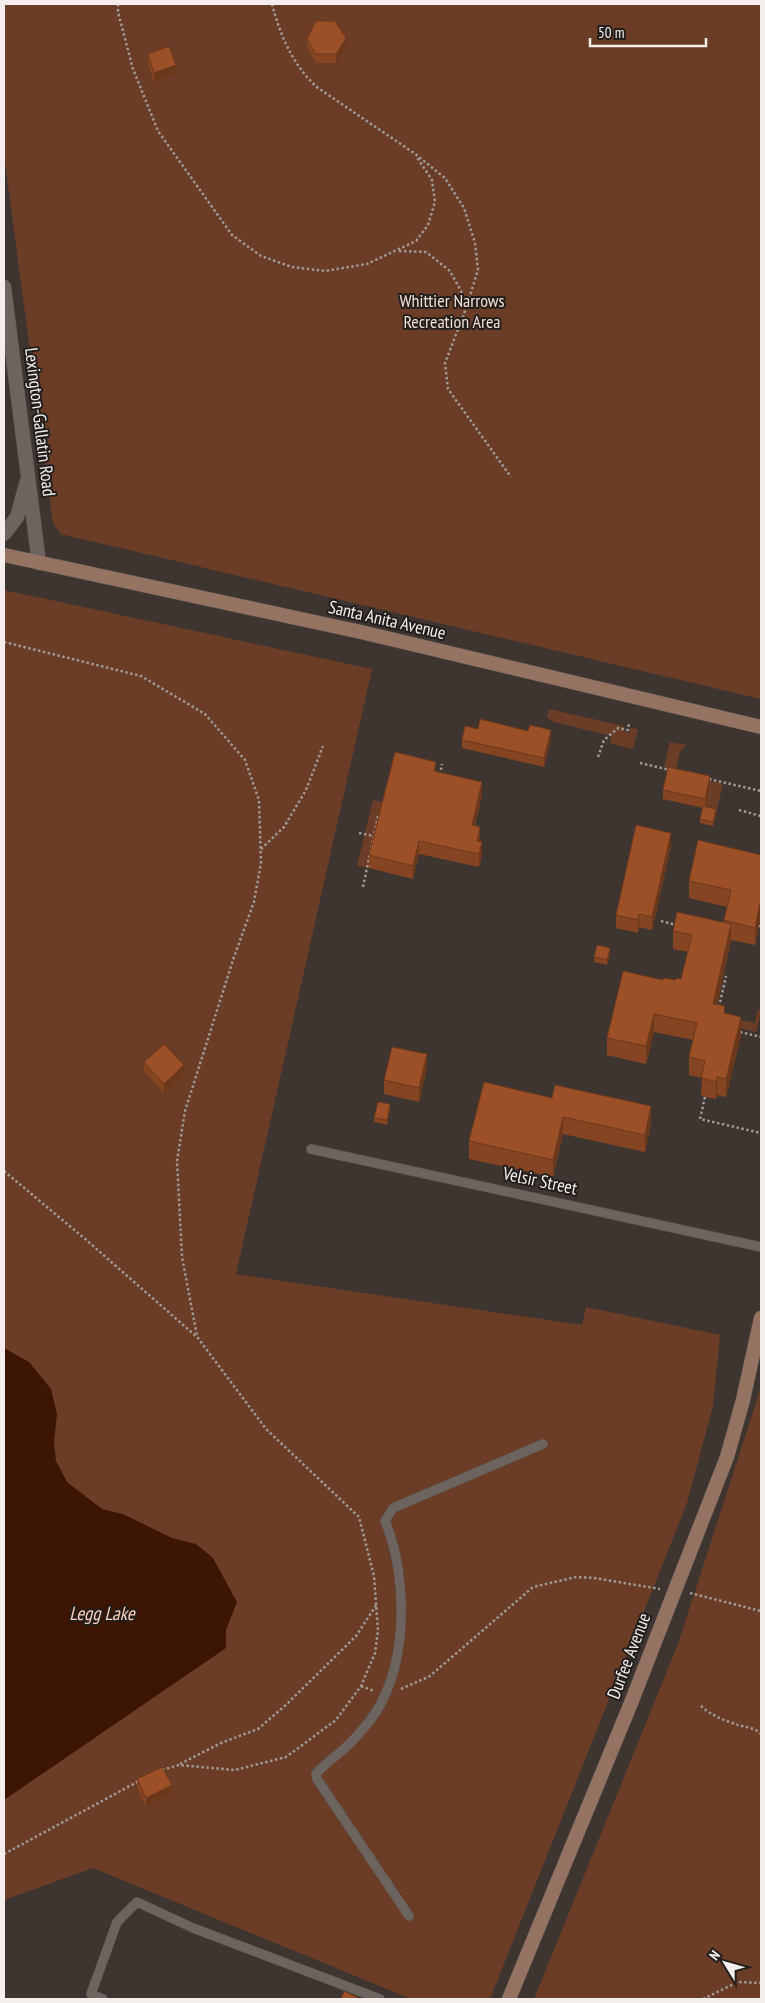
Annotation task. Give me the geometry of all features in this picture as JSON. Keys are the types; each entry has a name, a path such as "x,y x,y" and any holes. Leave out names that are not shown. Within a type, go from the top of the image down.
{"main road":[{"name":"Santa Anita Avenue","path":"4,555 361,632 761,727"},
{"name":"Durfee Avenue","path":"509,1999 631,1703 727,1457 743,1400 761,1318"}],"street":[{"name":"Lexington-Gallatin Road","path":"4,287 39,562"},
{"path":"4,534 17,517 28,476"}],"lane":[{"name":"Velsir Street","path":"311,1149 761,1247"},
{"path":"410,1916 317,1779 316,1774 348,1746 369,1721 385,1695 398,1654 401,1604 398,1567 392,1536 386,1521 393,1508 542,1444"},
{"path":"103,1999 91,1994 117,1922 137,1902 193,1928 380,1999"}],"path":[{"path":"118,4 118,12 133,69 158,131 232,234 261,256 292,267 325,271 367,264 416,241 428,225 435,202 432,180 414,153"},
{"path":"272,4 290,53 306,78 414,153 445,178 464,208 475,243 478,270 445,363 448,389 511,476"},
{"path":"397,251 426,252 450,271 461,291 465,311"},
{"path":"4,642 140,676 205,714 245,760 259,800 261,864 254,902 234,956 185,1111 177,1161 182,1257 198,1338"},
{"path":"598,757 604,740 618,728 628,730 629,723"},
{"path":"261,850 284,828 306,790 323,746"},
{"path":"640,763 676,771"},
{"path":"438,781 442,764"},
{"path":"704,778 761,791"},
{"path":"739,810 761,816"},
{"path":"363,887 378,816 386,818"},
{"path":"359,833 375,835"},
{"path":"661,921 679,925"},
{"path":"719,1009 726,976"},
{"path":"739,1031 761,1037"},
{"path":"705,1096 700,1119 761,1133"},
{"path":"4,1171 198,1338 266,1429 359,1517 374,1576 378,1630 375,1653 360,1686 336,1720 286,1757 235,1770 179,1765"},
{"path":"360,1686 385,1695 430,1676 533,1587 576,1577 594,1578 707,1596 761,1611"},
{"path":"154,1772 179,1765 221,1743 258,1729 287,1704 356,1636 377,1603"},
{"path":"702,1706 706,1710 735,1724 758,1731 761,1734"},
{"path":"4,1854 146,1777"},
{"path":"703,1999 738,1982 761,1982"}],"green space":[{"name":"Whittier Narrows Recreation Area","path":"4,4 761,4 761,699 61,534 53,523 4,155"},
{"path":"4,590 372,669 236,1274 582,1325 586,1307 720,1335 713,1406 687,1503 490,1999 411,1999 93,1868 4,1900"},
{"path":"549,709 624,726 623,731 629,733 630,728 638,729 633,749 610,743 611,736 554,722 547,717"},
{"path":"670,742 686,745 680,752 676,769 664,767"},
{"path":"669,771 723,784 716,814 704,811 710,785"},
{"path":"373,800 394,805 381,819 369,868 357,866"},
{"path":"758,1009 761,1011 756,1032 730,1026 732,1018 755,1023"},
{"path":"761,1387 761,1999 534,1999 678,1644"}],"water":[{"name":"Legg Lake","path":"4,1348 29,1362 51,1389 57,1414 54,1442 56,1461 67,1482 102,1509 123,1514 172,1538 196,1544 213,1558 237,1602 226,1630 226,1648 4,1800"}],"building":[{"path":"316,21 335,21 346,38 336,54 316,54 307,38"},
{"path":"169,46 176,65 154,73 148,54"},
{"path":"480,719 528,731 530,725 551,730 544,758 462,740 465,726 478,729"},
{"path":"395,752 436,762 434,771 482,782 472,825 480,827 477,841 482,842 479,854 419,841 413,866 369,855"},
{"path":"668,767 710,776 705,799 663,790"},
{"path":"703,806 716,809 713,822 700,819"},
{"path":"636,825 671,833 652,917 639,914 638,920 616,915"},
{"path":"698,840 761,855 761,898 755,928 724,920 731,890 689,881"},
{"path":"677,912 731,924 713,1004 725,1006 724,1013 741,1017 726,1079 717,1077 716,1082 701,1078 705,1061 689,1057 697,1023 654,1014 646,1046 607,1038 623,971 663,980 664,978 681,979 692,935 673,931"},
{"path":"597,945 610,948 607,960 594,957"},
{"path":"164,1044 184,1065 164,1084 144,1062"},
{"path":"392,1047 427,1054 419,1088 384,1080"},
{"path":"484,1082 552,1098 555,1085 651,1106 645,1135 563,1117 553,1160 469,1141"},
{"path":"378,1102 390,1104 387,1120 374,1118"},
{"path":"162,1767 172,1785 146,1798 137,1779"},
{"path":"344,1991 357,1997 357,1999 341,1999"}]}
